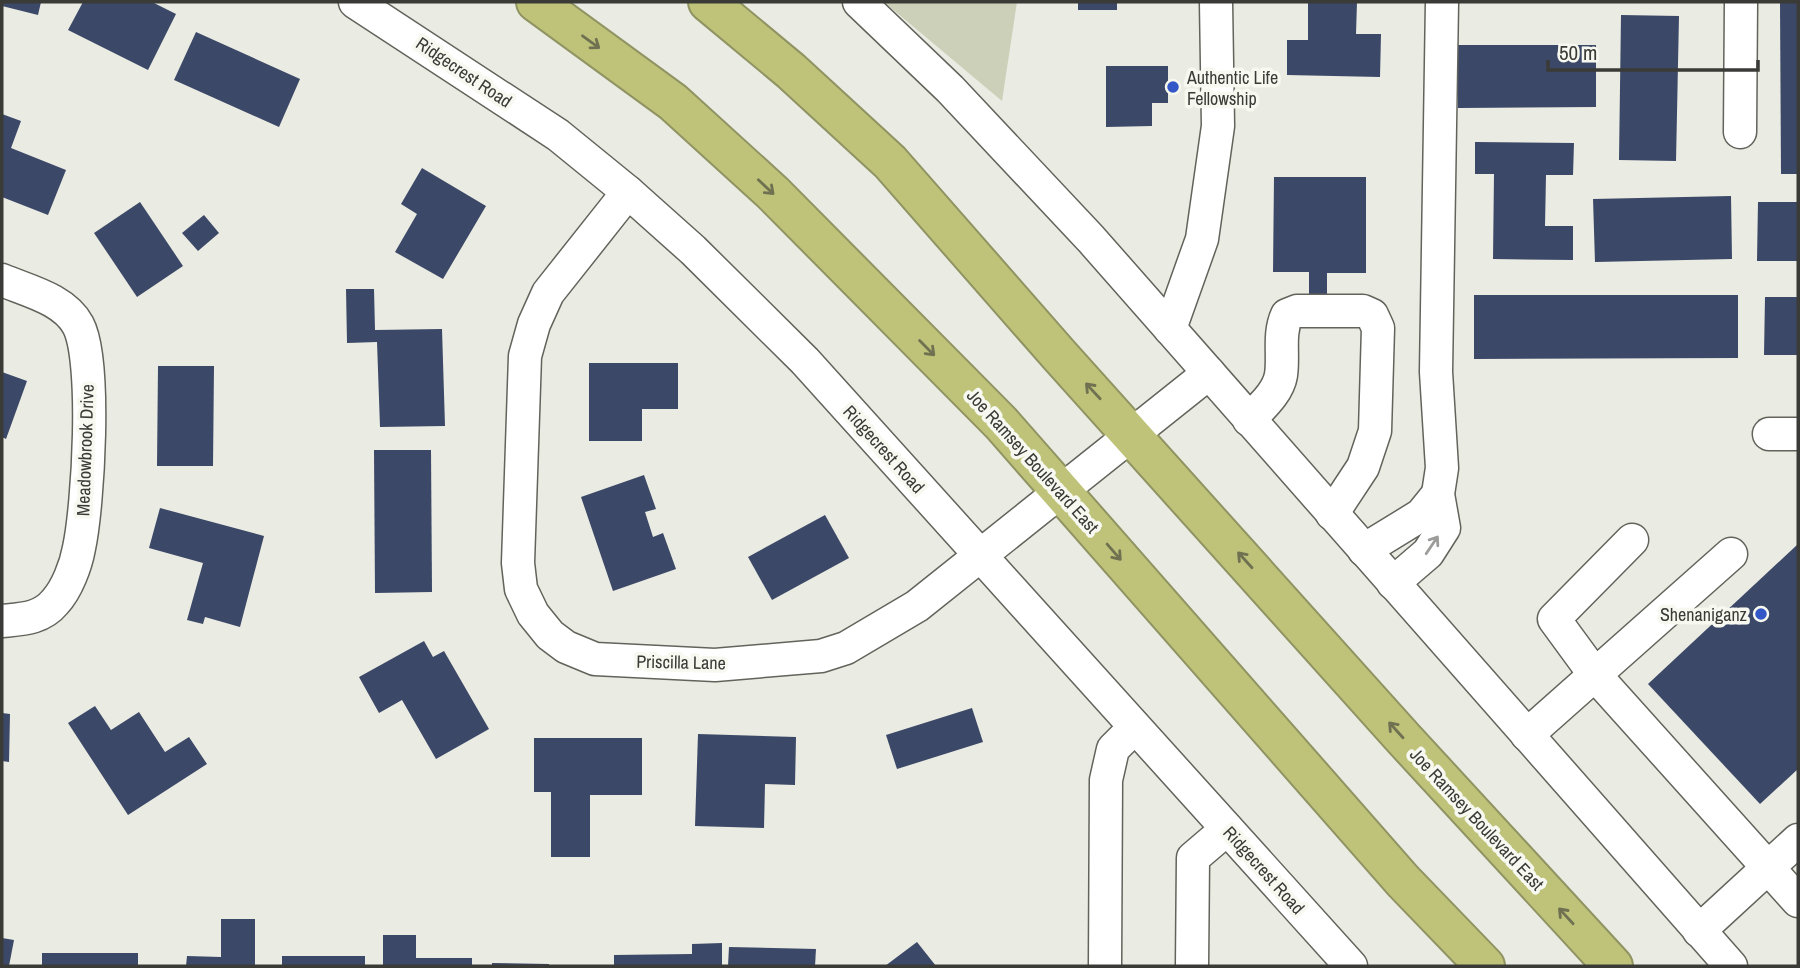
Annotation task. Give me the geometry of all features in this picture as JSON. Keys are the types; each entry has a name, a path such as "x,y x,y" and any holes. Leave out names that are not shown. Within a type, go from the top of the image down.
{"highway":[{"name":"Joe Ramsey Boulevard East","path":"536,2 673,102 773,193 1001,423 1403,881 1485,966"},
{"name":"Joe Ramsey Boulevard East","path":"708,2 791,71 890,162 1051,346 1413,749 1613,966"}],"street":[{"name":"Ridgecrest Road","path":"355,2 558,135 693,250 805,361 1351,966"},
{"path":"859,2 950,89 1091,239 1731,966"},
{"path":"1170,329 1202,239 1218,126 1216,2"},
{"path":"1393,583 1428,553 1444,528 1438,494 1442,468 1436,372 1441,2"},
{"path":"1740,132 1741,2"},
{"name":"Priscilla Lane","path":"628,192 548,293 534,324 525,356 518,563 521,589 533,614 550,635 566,647 595,659 715,665 821,656 846,648 908,611 1209,373"},
{"name":"Meadowbrook Drive","path":"2,280 63,306 77,323 84,338 88,372 87,491 79,550 70,576 55,602 35,617 2,621"},
{"path":"1250,420 1276,389 1281,376 1282,327 1287,315 1297,311 1363,311 1372,315 1378,328 1375,432 1363,467 1332,514"},
{"path":"1364,550 1421,515 1438,494"},
{"path":"1632,540 1554,619 1595,675 1798,901"},
{"path":"1527,735 1731,554"},
{"path":"1105,966 1105,780 1112,749 1135,727"},
{"path":"1192,966 1193,858 1227,829"},
{"path":"1699,931 1798,840"}],"green space":[{"path":"884,2 1017,2 1002,101"}],"building":[{"path":"2,2 41,2 38,15 2,6"},
{"path":"83,2 152,2 176,14 148,70 68,30"},
{"path":"1078,2 1117,2 1117,10 1078,10"},
{"path":"1308,2 1357,2 1356,34 1381,34 1380,77 1287,75 1287,40 1308,40"},
{"path":"1780,2 1798,2 1798,174 1781,174"},
{"path":"1621,15 1679,16 1676,161 1619,160"},
{"path":"196,32 300,79 279,127 174,80"},
{"path":"1458,45 1596,45 1596,107 1458,108"},
{"path":"1106,66 1168,66 1168,103 1152,103 1152,126 1106,127"},
{"path":"2,114 21,121 11,148 66,170 48,215 2,197"},
{"path":"1475,142 1574,143 1573,175 1546,175 1545,226 1573,226 1573,260 1493,259 1494,174 1475,174"},
{"path":"422,168 486,206 443,279 395,252 417,214 401,204"},
{"path":"1274,177 1366,177 1366,273 1327,273 1327,302 1309,302 1309,272 1273,272"},
{"path":"1731,196 1732,259 1595,262 1593,199"},
{"path":"140,202 183,266 137,297 94,233"},
{"path":"1758,202 1798,202 1798,261 1757,261"},
{"path":"204,215 219,233 198,251 182,233"},
{"path":"346,289 374,289 375,330 442,329 445,426 380,427 377,342 347,343"},
{"path":"1474,295 1738,295 1738,358 1474,359"},
{"path":"1765,297 1798,297 1798,355 1764,355"},
{"path":"589,363 678,363 678,409 642,409 642,441 589,441"},
{"path":"158,366 214,366 213,466 157,466"},
{"path":"2,372 27,381 6,439 2,437"},
{"path":"374,450 431,450 432,592 375,593"},
{"path":"644,475 656,509 645,512 653,537 663,533 676,569 613,591 581,497"},
{"path":"160,508 264,536 240,627 205,617 203,624 187,620 203,563 149,548"},
{"path":"825,515 849,558 772,600 748,557"},
{"name":"Shenaniganz","path":"1798,544 1798,769 1760,804 1648,684"},
{"path":"424,641 433,657 444,651 489,729 436,759 402,700 379,713 359,677"},
{"path":"95,706 111,730 139,712 165,752 189,737 207,764 128,815 68,723"},
{"path":"972,708 983,742 897,769 886,735"},
{"path":"2,713 10,714 9,762 2,761"},
{"path":"698,734 796,737 795,785 765,784 764,828 695,826"},
{"path":"534,738 642,738 642,795 590,795 590,857 551,857 551,792 534,792"},
{"path":"221,919 255,919 255,966 186,966 187,956 221,957"},
{"path":"383,935 416,935 416,958 472,958 472,966 383,966"},
{"path":"2,938 14,940 9,966 2,966"},
{"path":"917,942 936,966 885,966"},
{"path":"722,943 722,966 614,966 614,955 692,954 692,944"},
{"path":"729,947 816,949 815,966 728,966"},
{"path":"42,953 138,953 138,966 42,966"},
{"path":"282,956 365,956 365,966 282,966"},
{"path":"492,963 549,964 549,966 492,966"}],"place":[{"name":"Authentic Life Fellowship","path":"1173,87"},
{"name":"Shenaniganz","path":"1761,614"}]}
